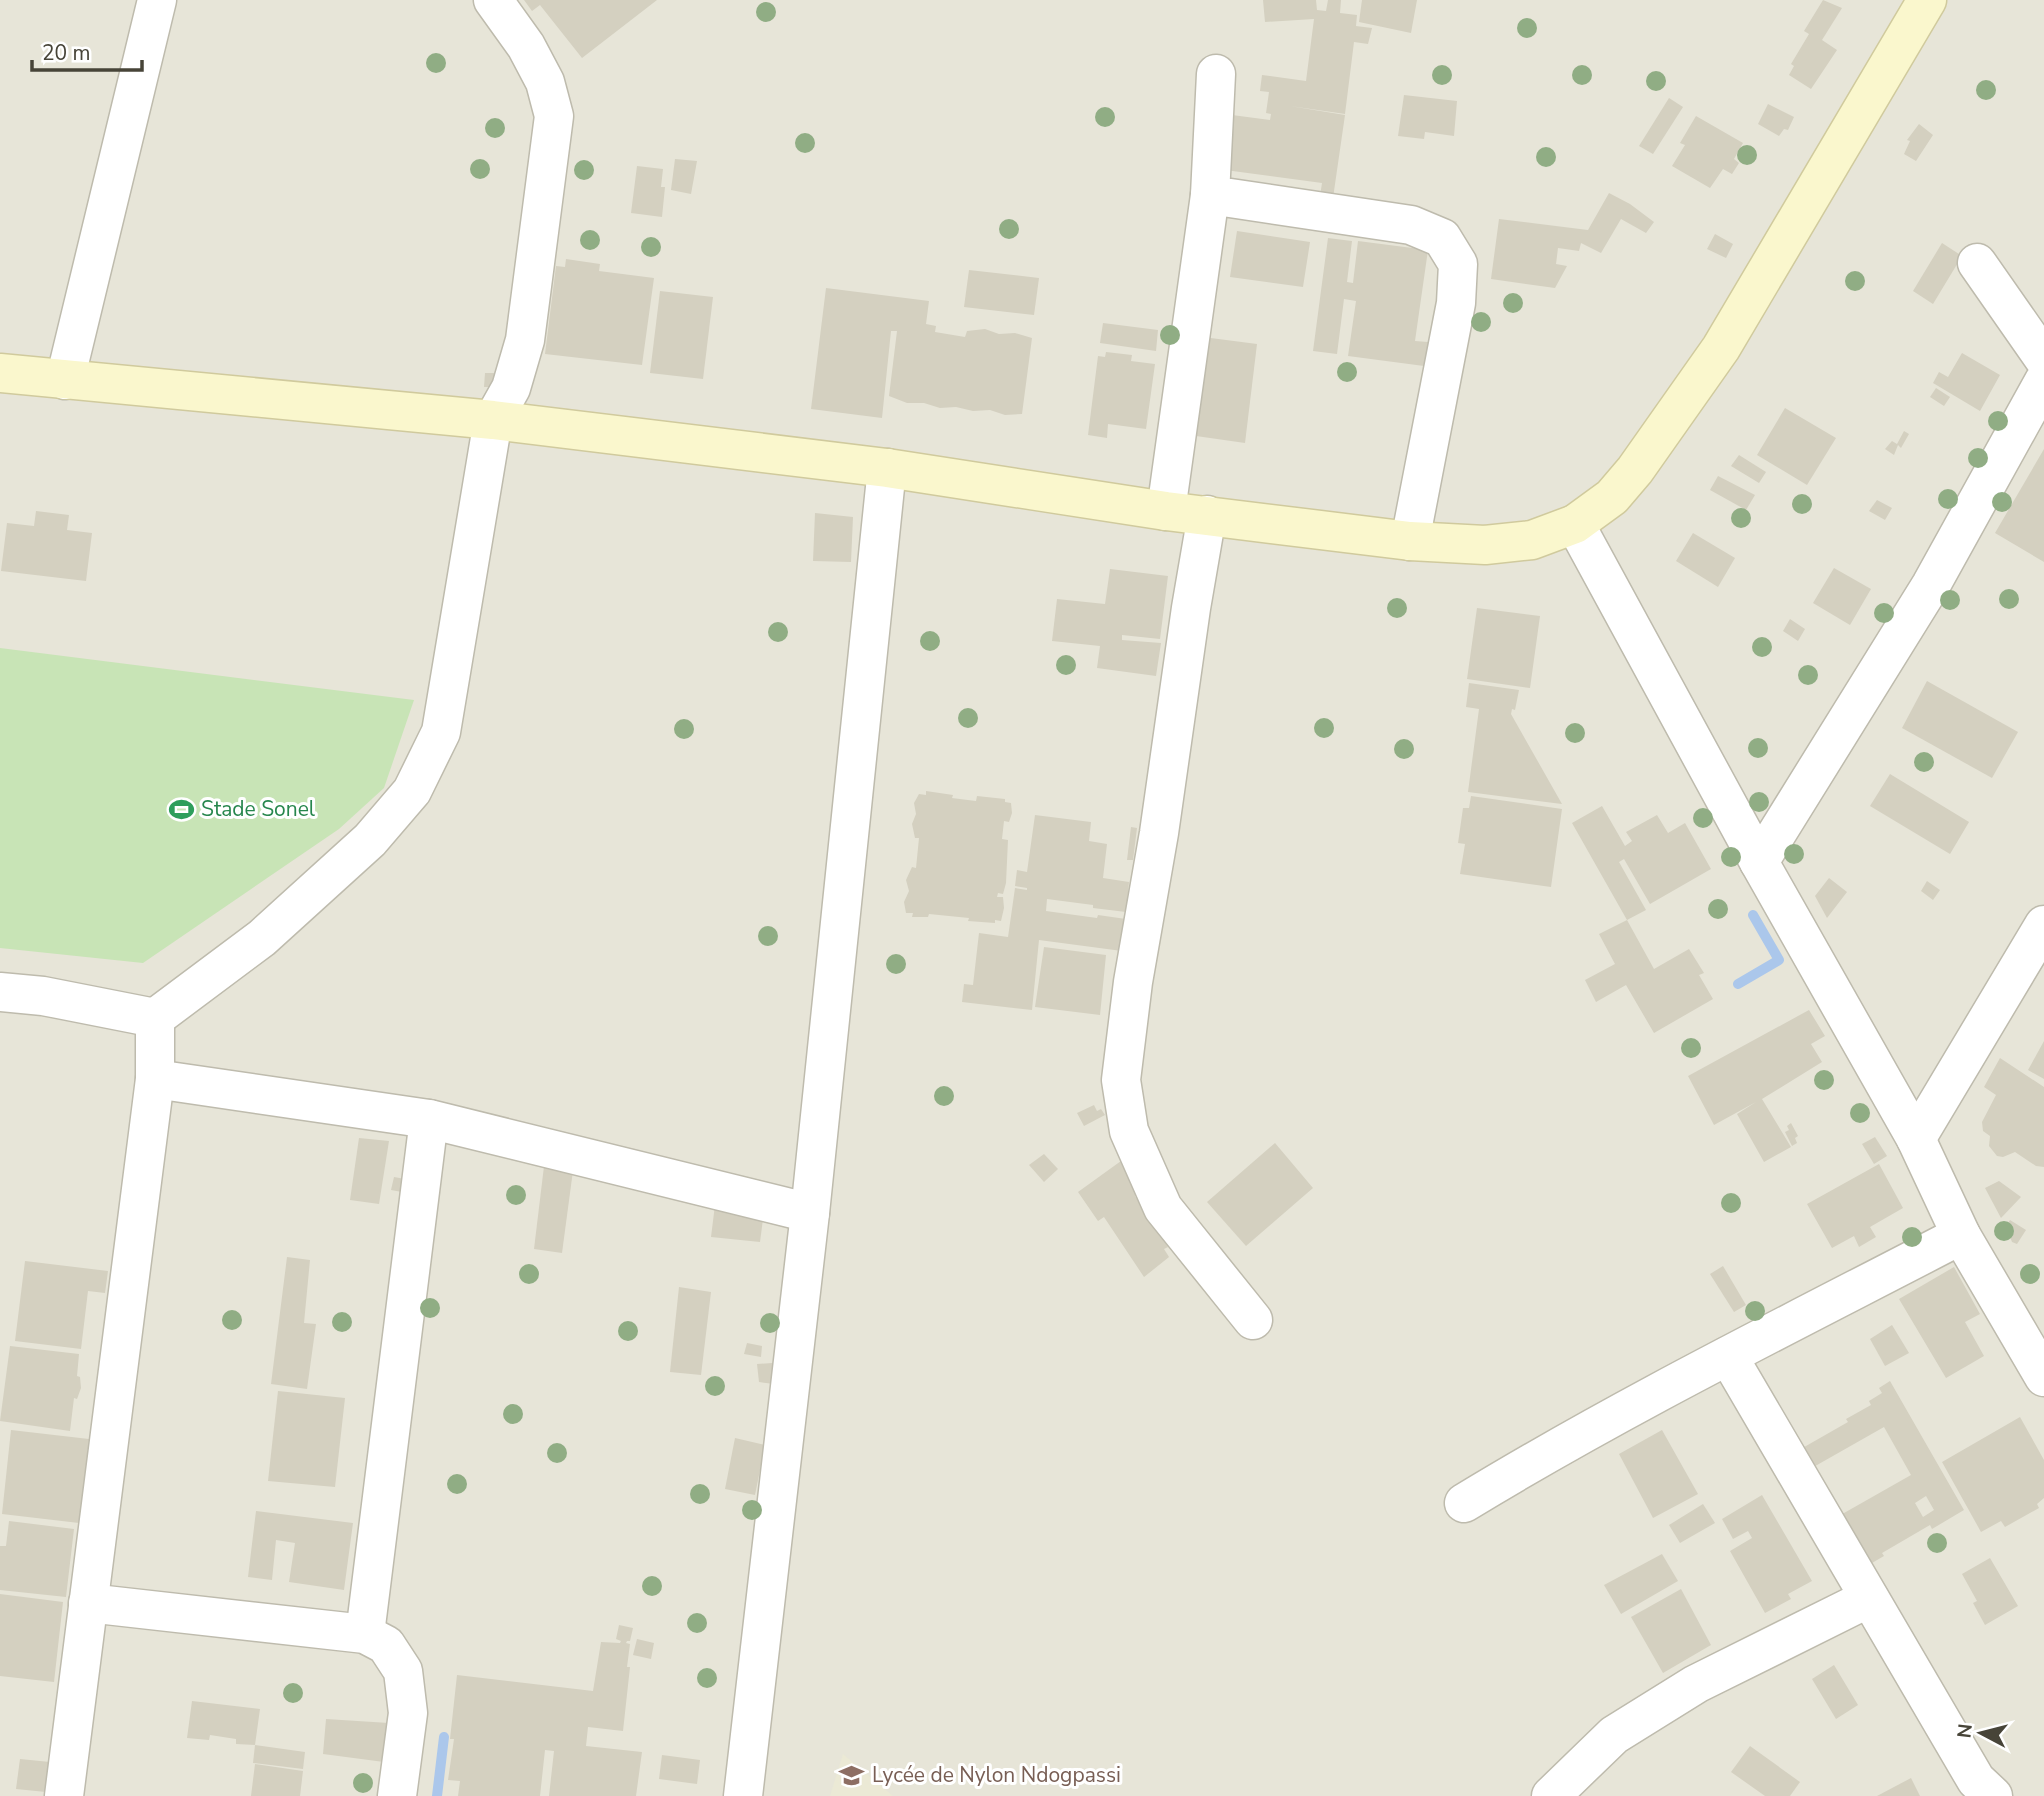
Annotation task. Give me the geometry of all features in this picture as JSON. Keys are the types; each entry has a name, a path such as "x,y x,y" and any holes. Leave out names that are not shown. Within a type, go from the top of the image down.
{"main road":[{"path":"0,373 493,420 887,468 1166,511 1409,541 1485,545 1532,540 1575,524 1612,497 1635,470 1721,348 1927,0"}],"street":[{"path":"65,380 157,0"},
{"path":"0,992 43,996 155,1018 262,938 370,840 412,791 441,732 493,420 512,388 525,340 554,116 545,82 526,47 493,0"},
{"path":"1166,511 1210,195 1216,74"},
{"path":"1210,195 1411,225 1443,238 1458,264 1456,303 1409,541"},
{"path":"1977,262 2044,359"},
{"path":"1759,862 1931,585 2044,380"},
{"path":"743,1796 810,1213 887,468"},
{"path":"1207,515 1159,832 1133,982 1121,1080 1129,1131 1163,1208 1253,1320"},
{"path":"1575,524 1759,862 1916,1139 1961,1235 2044,1377"},
{"path":"1916,1139 2044,925"},
{"path":"64,1796 155,1079 155,1018"},
{"path":"155,1079 429,1119 810,1213"},
{"path":"365,1634 429,1119"},
{"path":"1464,1503 1543,1455 1961,1235"},
{"path":"1728,1356 1976,1780 1993,1796"},
{"path":"1551,1796 1614,1735 1696,1684 1869,1598"},
{"path":"88,1603 365,1634 386,1645 404,1671 408,1713 397,1796"}],"shaded area":[{"path":"0,0 2044,0 2044,1796 0,1796"},
{"name":"Lycée de Nylon Ndogpassi","path":"843,1754 893,1796 830,1796"}],"green space":[{"name":"Stade Sonel","path":"0,648 414,700 384,788 339,829 143,963 0,948"}],"building":[{"path":"524,0 657,0 582,58 540,5 532,11"},
{"path":"1263,0 1316,0 1317,10 1326,11 1328,0 1341,0 1340,13 1357,15 1356,26 1372,28 1368,44 1354,42 1345,114 1290,106 1345,115 1333,198 1320,196 1322,183 1225,170 1232,115 1270,120 1271,114 1266,113 1269,92 1260,91 1262,75 1306,81 1314,19 1265,22"},
{"path":"1362,0 1417,0 1411,33 1359,22"},
{"path":"1823,0 1842,8 1822,40 1837,50 1811,89 1789,75 1794,66 1791,64 1809,34 1804,31"},
{"path":"1404,95 1457,101 1454,136 1425,132 1424,139 1398,136"},
{"path":"1669,98 1683,107 1653,154 1639,146"},
{"path":"1768,104 1794,117 1788,130 1784,129 1779,136 1758,124"},
{"path":"1696,116 1743,143 1734,159 1739,163 1732,174 1723,169 1710,188 1672,166 1685,145 1680,143"},
{"path":"1919,124 1933,135 1916,161 1904,154 1910,141 1907,140"},
{"path":"675,159 697,161 691,194 671,190"},
{"path":"637,166 663,169 661,187 665,187 662,217 631,213"},
{"path":"1609,193 1630,204 1654,222 1646,233 1621,219 1601,253 1581,243 1579,251 1558,248 1556,264 1567,266 1555,288 1491,279 1499,219 1588,230"},
{"path":"1237,231 1310,242 1303,287 1230,277"},
{"path":"1715,234 1733,244 1726,258 1707,249"},
{"path":"1328,238 1352,241 1347,282 1353,283 1358,241 1428,250 1415,341 1428,342 1424,366 1348,356 1356,301 1344,299 1337,354 1313,351"},
{"path":"1942,243 1962,256 1933,304 1913,291"},
{"path":"566,259 600,264 599,271 654,278 642,365 545,354 556,266 565,267"},
{"path":"969,270 1039,278 1034,315 964,307"},
{"path":"826,288 929,301 926,324 936,326 935,332 965,337 967,331 985,329 999,334 1015,333 1032,338 1022,414 1005,415 990,410 940,408 924,403 907,403 889,396 897,331 891,331 882,418 811,409"},
{"path":"660,291 713,297 703,379 650,373"},
{"path":"1103,323 1158,330 1156,351 1100,343"},
{"path":"1203,337 1257,344 1245,443 1189,435"},
{"path":"1106,352 1132,355 1131,361 1155,364 1146,429 1108,424 1107,438 1088,435 1098,356 1105,357"},
{"path":"1962,353 2000,375 1980,411 1933,383 1939,372 1948,377"},
{"path":"485,373 501,373 500,387 484,387"},
{"path":"1936,388 1950,397 1944,406 1930,397"},
{"path":"1785,408 1836,438 1807,485 1757,455"},
{"path":"1904,431 1909,434 1901,448 1898,445 1894,455 1885,449 1892,441 1897,444"},
{"path":"2044,449 2044,562 1995,533"},
{"path":"1739,455 1766,472 1759,483 1731,466"},
{"path":"1718,476 1755,495 1746,510 1710,490"},
{"path":"1877,500 1892,508 1885,520 1869,511"},
{"path":"36,511 69,515 67,530 92,533 86,581 1,571 7,523 34,526"},
{"path":"815,513 853,517 851,562 813,561"},
{"path":"1693,533 1735,558 1718,587 1676,561"},
{"path":"1834,568 1871,589 1850,625 1813,603"},
{"path":"1110,569 1168,576 1160,639 1122,635 1122,640 1161,643 1156,676 1097,668 1100,646 1052,641 1057,599 1105,604"},
{"path":"1477,608 1540,616 1530,688 1467,679"},
{"path":"1790,619 1805,629 1798,641 1783,631"},
{"path":"1927,681 2018,732 1992,778 1902,728"},
{"path":"1469,683 1519,690 1515,710 1512,709 1511,714 1562,804 1468,792 1479,709 1466,707"},
{"path":"1890,774 1969,822 1950,854 1870,806"},
{"path":"926,791 953,795 952,798 976,801 977,796 1005,799 1005,802 1011,803 1012,813 1009,822 1004,821 1002,839 1008,840 1006,883 1003,894 998,893 997,897 1003,897 1001,921 968,921 969,918 929,914 928,917 912,917 913,913 906,913 904,902 909,891 906,880 912,867 916,868 919,838 915,838 912,824 916,814 914,803 919,794 926,795"},
{"path":"1471,796 1562,809 1551,887 1460,874 1465,844 1458,843 1463,808 1469,808"},
{"path":"1602,806 1625,846 1632,841 1626,832 1657,815 1668,833 1685,823 1711,869 1650,904 1624,859 1619,862 1646,910 1627,920 1572,823"},
{"path":"1035,815 1091,822 1089,841 1107,844 1103,878 1129,882 1126,912 1047,899 1046,911 1126,919 1122,951 1039,940 1032,1010 962,1002 964,984 973,985 979,933 1008,937 1015,888 1027,890 1015,886 1017,870 1027,872"},
{"path":"1131,827 1137,828 1133,860 1127,860"},
{"path":"1829,878 1847,892 1827,918 1815,896"},
{"path":"1927,881 1940,890 1933,900 1921,891"},
{"path":"1627,920 1654,969 1689,949 1704,973 1699,975 1713,999 1654,1033 1626,985 1596,1002 1585,980 1615,964 1599,934"},
{"path":"1044,947 1106,955 1100,1015 1035,1007"},
{"path":"1809,1010 1825,1036 1811,1044 1822,1062 1762,1099 1791,1147 1764,1162 1737,1114 1756,1102 1714,1125 1688,1076"},
{"path":"2044,1041 2044,1079 2028,1070"},
{"path":"2000,1058 2044,1087 2044,1167 2036,1166 2015,1152 2003,1157 1997,1156 1989,1146 1990,1136 1983,1131 1982,1122 1996,1095 1984,1087"},
{"path":"1094,1105 1097,1111 1101,1109 1105,1115 1084,1126 1077,1113"},
{"path":"1791,1123 1798,1136 1795,1138 1797,1143 1792,1146 1785,1132 1789,1130 1787,1126"},
{"path":"1875,1137 1887,1156 1874,1164 1862,1144"},
{"path":"359,1138 389,1141 379,1204 350,1200"},
{"path":"1275,1143 1313,1188 1246,1246 1207,1202"},
{"path":"1044,1154 1058,1169 1044,1182 1029,1165"},
{"path":"545,1158 574,1163 562,1253 534,1249"},
{"path":"1121,1161 1141,1192 1135,1196 1168,1247 1164,1249 1169,1257 1144,1277 1104,1217 1098,1221 1078,1192"},
{"path":"1879,1164 1903,1208 1870,1227 1876,1237 1859,1247 1854,1236 1832,1248 1807,1204"},
{"path":"394,1177 405,1179 402,1192 391,1190"},
{"path":"1999,1181 2021,1197 2001,1218 1985,1188"},
{"path":"715,1205 764,1211 760,1242 711,1237"},
{"path":"2010,1220 2026,1230 2017,1244 2012,1242 2006,1226"},
{"path":"287,1257 310,1260 304,1323 316,1324 307,1389 271,1384"},
{"path":"25,1261 108,1271 105,1293 88,1291 81,1349 15,1341"},
{"path":"1723,1266 1746,1305 1734,1312 1710,1274"},
{"path":"1954,1267 1980,1314 1965,1322 1984,1356 1946,1378 1899,1299"},
{"path":"679,1287 711,1292 701,1375 670,1372"},
{"path":"1892,1325 1909,1353 1885,1366 1870,1339"},
{"path":"747,1343 762,1346 761,1357 744,1354"},
{"path":"10,1346 79,1354 77,1376 80,1377 81,1388 77,1399 74,1398 70,1431 0,1421"},
{"path":"772,1363 774,1384 759,1382 757,1364"},
{"path":"1890,1381 1964,1510 1932,1529 1930,1525 1882,1553 1884,1556 1865,1567 1837,1517 1911,1475 1884,1427 1810,1469 1799,1450 1848,1422 1846,1419 1871,1405 1869,1401 1882,1393 1879,1388","holes":["1926,1496 1934,1510 1923,1517 1915,1503"]},
{"path":"278,1391 345,1398 335,1487 268,1481"},
{"path":"2020,1417 2044,1460 2044,1498 2037,1504 2039,1508 2005,1527 2001,1521 1981,1532 1942,1462"},
{"path":"11,1430 89,1439 79,1523 2,1514"},
{"path":"1662,1430 1698,1494 1653,1518 1619,1454"},
{"path":"735,1438 765,1445 755,1495 725,1489"},
{"path":"1762,1495 1812,1581 1788,1594 1791,1599 1765,1613 1730,1551 1752,1538 1748,1531 1733,1539 1722,1519"},
{"path":"1703,1504 1715,1523 1680,1543 1669,1525"},
{"path":"256,1511 353,1523 344,1590 289,1582 295,1543 276,1540 272,1580 248,1577"},
{"path":"9,1521 74,1529 66,1597 0,1590 0,1546 6,1546"},
{"path":"1662,1554 1678,1581 1621,1614 1604,1585"},
{"path":"1990,1558 2018,1606 1985,1625 1973,1603 1977,1601 1962,1574"},
{"path":"1681,1589 1711,1645 1663,1673 1631,1617"},
{"path":"0,1594 63,1602 54,1682 0,1676"},
{"path":"619,1625 633,1628 630,1641 626,1643 630,1644 627,1667 630,1667 623,1731 588,1727 586,1746 642,1752 636,1796 549,1796 554,1751 545,1750 540,1796 458,1796 460,1781 448,1780 454,1739 450,1739 457,1675 593,1691 601,1642 620,1643 621,1641 616,1639"},
{"path":"637,1639 654,1643 651,1659 633,1655"},
{"path":"1834,1665 1858,1705 1836,1719 1812,1679"},
{"path":"192,1701 260,1709 255,1745 236,1744 236,1739 210,1735 209,1740 187,1738"},
{"path":"326,1719 389,1723 384,1762 323,1754"},
{"path":"255,1745 305,1752 303,1769 253,1763"},
{"path":"1750,1746 1800,1782 1790,1796 1765,1796 1731,1772"},
{"path":"662,1755 700,1760 697,1784 659,1779"},
{"path":"20,1759 50,1762 46,1792 16,1789"},
{"path":"255,1764 303,1771 300,1796 251,1796"},
{"path":"1911,1778 1920,1796 1877,1796"}],"waterway":[{"path":"1738,984 1779,960 1753,915"},
{"path":"437,1796 444,1737"}],"place":[{"name":"Stade Sonel","path":"181,809"},
{"name":"Lycée de Nylon Ndogpassi","path":"852,1775"}]}
